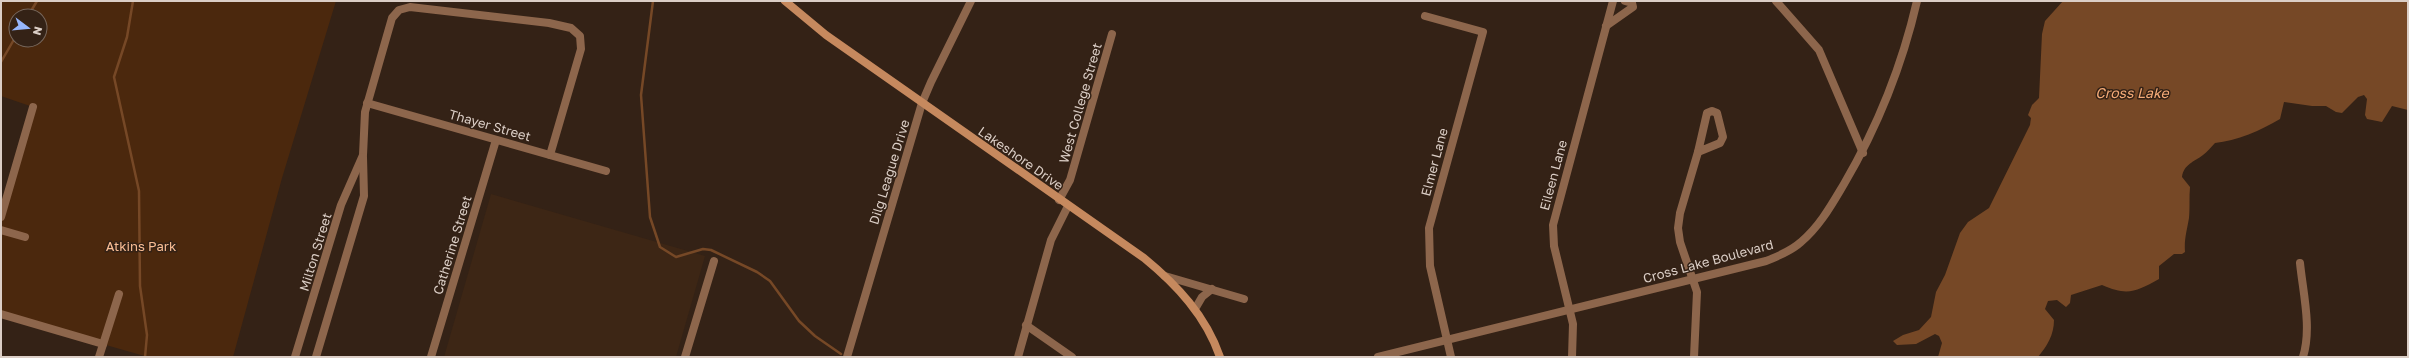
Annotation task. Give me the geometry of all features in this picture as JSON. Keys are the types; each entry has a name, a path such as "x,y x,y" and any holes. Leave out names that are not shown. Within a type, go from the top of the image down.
{"main road":[{"name":"Lakeshore Drive","path":"785,1 826,35 1165,276 1195,309 1220,357"}],"street":[{"name":"Dilg League Drive","path":"847,357 922,103 971,1"},
{"name":"Eileen Lane","path":"1572,357 1574,324 1569,310 1554,246 1553,225 1613,1"},
{"path":"1606,26 1633,7 1632,3 1625,1"},
{"path":"1776,1 1819,50 1863,152"},
{"name":"Cross Lake Boulevard","path":"1378,357 1766,261 1798,245 1828,211 1863,152 1884,110 1917,1"},
{"name":"Milton Street","path":"316,357 364,196 363,155 365,112 367,103 392,18 399,10 410,7 570,28 580,36 581,49 550,155"},
{"name":"Elmer Lane","path":"1426,16 1482,32 1429,228 1430,266 1451,357"},
{"name":"West College Street","path":"1058,200 1070,180 1112,34"},
{"name":"Thayer Street","path":"367,103 606,171"},
{"path":"1,217 33,107"},
{"path":"1694,357 1698,305 1694,279 1680,242 1678,228 1680,214 1708,113 1712,111 1717,113 1723,137 1720,143 1698,152"},
{"name":"Catherine Street","path":"431,357 496,140"},
{"name":"Milton Street","path":"295,357 342,205 363,155"},
{"path":"1018,357 1026,325 1052,240 1068,206"},
{"path":"1,230 25,237"},
{"path":"685,357 714,260"},
{"path":"2300,263 2307,330 2307,344 2303,357"},
{"path":"1165,276 1244,299"},
{"path":"1195,309 1202,297 1212,289"},
{"path":"99,357 119,294"},
{"path":"1,314 103,344"},
{"path":"1026,325 1072,357"}],"shaded area":[{"path":"491,194 705,256 676,357 444,357"}],"green space":[{"name":"Atkins Park","path":"1,1 336,1 282,178 233,357 148,357 1,315 1,217 33,107 1,96"}],"water":[{"name":"Cross Lake","path":"2063,1 2408,1 2408,110 2392,106 2382,122 2367,119 2365,115 2367,99 2364,95 2358,97 2342,113 2336,112 2326,106 2312,106 2284,102 2280,119 2249,134 2215,143 2204,154 2187,166 2183,173 2182,177 2190,187 2189,218 2185,239 2185,252 2182,254 2174,254 2159,266 2159,279 2137,290 2118,291 2102,285 2071,295 2070,303 2066,307 2057,300 2048,301 2045,309 2054,320 2053,331 2038,357 1938,357 1942,343 1939,336 1935,334 1916,344 1897,345 1893,341 1903,335 1919,330 1931,317 1936,292 1945,275 1960,233 1968,222 1989,208 2030,125 2031,118 2028,115 2032,105 2039,98 2042,34 2045,21"}],"waterway":[{"path":"33,8 37,1"},
{"path":"133,1 127,37 114,77 139,191 140,286 147,335 145,357"},
{"path":"653,1 641,95 650,217 660,247 676,257 703,249 711,250 757,272 770,281 799,321 815,336 841,354"},
{"path":"1,62 9,48"}]}
